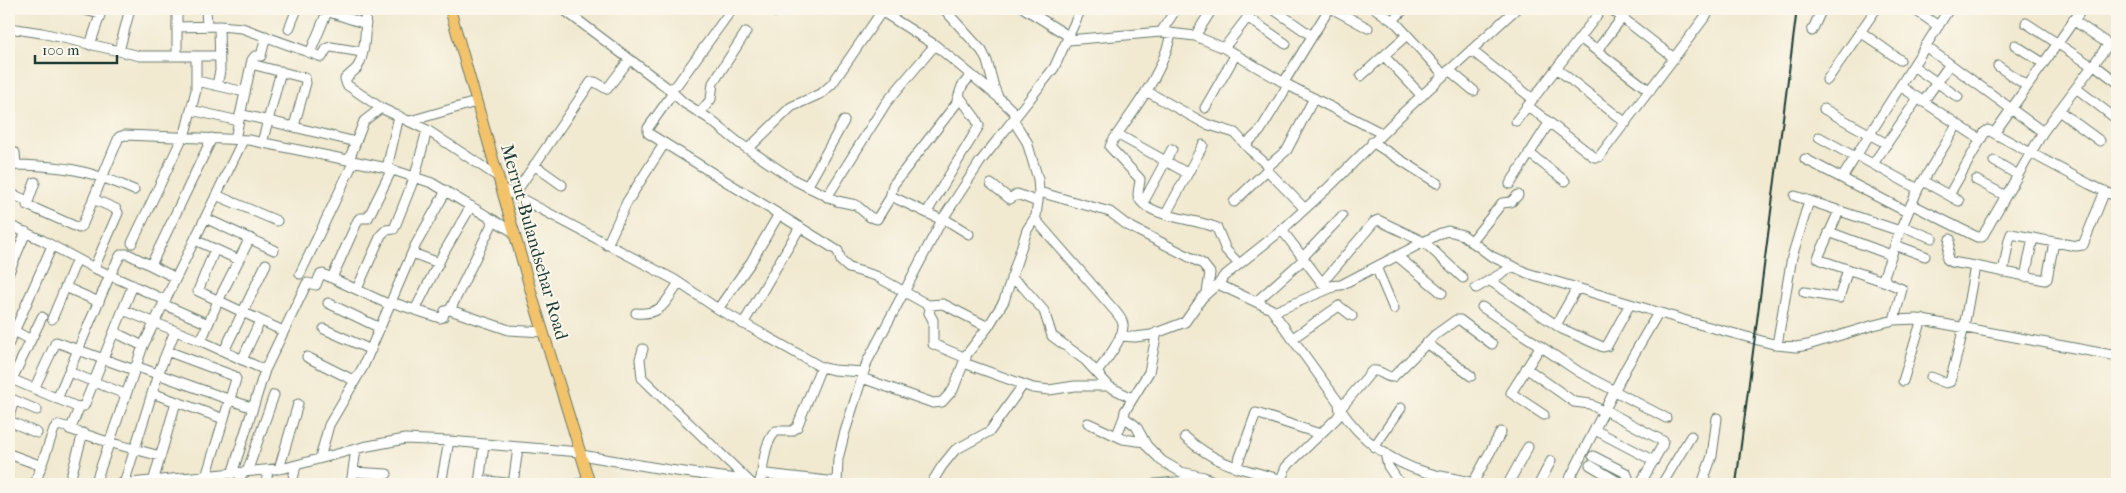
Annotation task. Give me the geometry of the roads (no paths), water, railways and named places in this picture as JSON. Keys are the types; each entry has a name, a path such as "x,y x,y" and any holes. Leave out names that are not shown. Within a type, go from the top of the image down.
{"main road":[{"name":"Merrut-Bulandsehar Road","path":"450,9 543,332 589,482"}],"street":[{"path":"81,9 101,11 90,45"},
{"path":"119,51 130,9"},
{"path":"176,9 178,56"},
{"path":"206,9 207,26"},
{"path":"289,29 298,9"},
{"path":"365,9 366,24 362,52 357,68 347,77 345,82 381,108 410,120 498,176"},
{"path":"732,9 671,91 647,131 664,144 840,253 841,261 845,265 876,276 931,306 943,304 988,327"},
{"path":"1026,9 1069,38 1166,33 1195,36 1236,54 1286,83 1381,133"},
{"path":"756,483 767,474 836,483 838,459 863,375 942,219 980,162 1049,74 1069,38 1082,9"},
{"path":"1176,9 1166,33 1167,52 1160,69 1110,147 1140,179 1138,194 1143,203 1166,214 1217,228 1226,250 1239,264"},
{"path":"1195,36 1212,9"},
{"path":"1224,48 1254,9"},
{"path":"1273,9 1312,36"},
{"path":"1245,145 1260,131 1312,36 1329,9"},
{"path":"1333,9 1368,28"},
{"path":"1376,9 1393,20 1447,73 1474,91"},
{"path":"1393,20 1404,9"},
{"path":"1120,336 1135,338 1185,322 1223,277 1305,209 1381,133 1516,9"},
{"path":"1516,121 1602,9"},
{"path":"1611,9 1674,58"},
{"path":"1471,50 1530,103 1549,123 1597,157 1602,155 1710,9"},
{"path":"1812,31 1822,9"},
{"path":"1827,80 1876,9"},
{"path":"1914,9 1938,26"},
{"path":"1842,178 1868,134 1949,9"},
{"path":"1995,132 2082,9"},
{"path":"2111,9 2117,12"},
{"path":"310,53 323,10 366,24"},
{"path":"566,10 748,149 807,187 842,203 856,205 873,219 879,216 890,198 893,185 956,104 962,86 971,75"},
{"path":"501,188 679,283 743,324 821,367 863,375 933,403 945,400 953,390 965,360 1004,301 1027,230 1035,219 1040,192 1029,148 1015,117 998,97 935,45 880,10 832,84 822,93 791,107 748,149"},
{"path":"949,10 985,55 998,97"},
{"path":"1248,17 1286,44"},
{"path":"1597,50 1622,18"},
{"path":"2073,20 2117,50"},
{"path":"2026,23 2117,82"},
{"path":"177,27 219,26 242,28 323,57 327,48 331,46 362,52"},
{"path":"217,85 220,71 219,26"},
{"path":"9,28 42,33 140,56 220,56"},
{"path":"700,113 711,99 713,83 746,32"},
{"path":"1860,32 1900,60"},
{"path":"1361,76 1407,35"},
{"path":"95,484 108,442 143,346 206,218 239,140 240,117 251,64 254,58 261,56 266,36"},
{"path":"1580,38 1650,91"},
{"path":"827,197 882,108 935,45"},
{"path":"2015,45 2042,63"},
{"path":"1805,159 1842,178 1980,238 1984,236 2043,132 2108,45"},
{"path":"1925,46 2043,132"},
{"path":"1205,108 1236,54"},
{"path":"132,243 154,192 183,137 197,81 196,56"},
{"path":"1384,56 1422,96"},
{"path":"514,195 591,82 595,82 607,89 629,60"},
{"path":"251,64 302,76 306,80 294,126"},
{"path":"1873,164 1950,64"},
{"path":"1912,66 1958,97"},
{"path":"1998,66 2027,86"},
{"path":"1557,69 1626,123"},
{"path":"262,142 281,71"},
{"path":"197,81 245,92"},
{"path":"1900,86 1981,140"},
{"path":"2076,88 2115,118"},
{"path":"1146,91 1206,124 1231,130 1305,209"},
{"path":"926,212 979,126 960,96"},
{"path":"1234,202 1287,150 1314,98"},
{"path":"410,120 476,102"},
{"path":"300,274 352,160 364,121 381,108"},
{"path":"1824,109 1887,144"},
{"path":"191,110 268,120 356,142"},
{"path":"2059,111 2100,141"},
{"path":"332,278 358,220 360,218 368,218 389,168 400,116"},
{"path":"807,187 844,121"},
{"path":"1510,184 1549,123"},
{"path":"1886,282 1884,276 1909,208 1920,185 1957,125"},
{"path":"357,289 382,235 386,230 394,229 415,176 427,130"},
{"path":"1948,195 1988,130 2117,197"},
{"path":"1117,134 1188,173"},
{"path":"35,182 28,202 29,207 78,228 82,226 118,137 126,135 262,142 389,168 415,176 446,191 515,233"},
{"path":"1819,137 1855,156 1959,201"},
{"path":"151,265 212,138"},
{"path":"1372,142 1437,183"},
{"path":"606,245 630,198 664,144"},
{"path":"1166,214 1203,144"},
{"path":"1143,203 1172,148"},
{"path":"9,153 16,153 16,166"},
{"path":"1529,153 1565,181"},
{"path":"1994,162 2018,174"},
{"path":"534,165 562,184"},
{"path":"9,176 11,166 64,167 102,176 134,190"},
{"path":"1976,180 2006,196"},
{"path":"991,184 1010,199 1017,194 1038,202"},
{"path":"320,458 329,425 371,350 412,253 446,191"},
{"path":"2003,272 2008,240 2011,234 2083,245 2105,191"},
{"path":"1040,192 1110,212 1127,225 1203,264 1210,272 1207,294"},
{"path":"9,193 28,202"},
{"path":"216,195 277,221"},
{"path":"1472,242 1502,203 1511,202 1518,195"},
{"path":"1795,196 1932,238"},
{"path":"890,198 897,198 969,234"},
{"path":"93,199 116,209 118,212 94,268"},
{"path":"1777,345 1792,257 1809,201"},
{"path":"416,310 438,263 471,206"},
{"path":"1839,211 1818,258 1902,289 1894,320"},
{"path":"718,309 751,262 778,214"},
{"path":"1257,301 1303,258 1342,216"},
{"path":"206,218 274,250"},
{"path":"1035,219 1115,311 1123,323 1120,336 1107,360 1097,372"},
{"path":"450,310 494,220"},
{"path":"1322,283 1376,220 1380,220 1424,242 1463,278"},
{"path":"9,225 94,268 133,285 208,324"},
{"path":"743,324 800,227"},
{"path":"1282,230 1322,283 1334,286"},
{"path":"1274,312 1334,286 1341,285 1448,231 1457,232 1491,256 1513,267 1630,304 1777,345 1796,347 1808,345 1894,320 1922,319 2117,356"},
{"path":"9,272 26,232"},
{"path":"1829,232 1891,255"},
{"path":"201,341 218,301 250,238"},
{"path":"2025,277 2033,238"},
{"path":"1950,239 1947,259 2041,280 2047,279 2054,242"},
{"path":"195,240 239,260"},
{"path":"1895,245 1925,256"},
{"path":"9,343 12,329 52,246"},
{"path":"215,249 197,289 200,294 283,331"},
{"path":"412,253 438,263"},
{"path":"57,399 110,275 122,254 128,254 176,278"},
{"path":"1397,256 1442,292"},
{"path":"52,319 78,259"},
{"path":"224,351 241,312 266,264"},
{"path":"1931,377 1946,383 1950,382 1964,327 1975,266"},
{"path":"1376,267 1394,308"},
{"path":"1476,288 1513,267"},
{"path":"1804,292 1839,298 1848,270"},
{"path":"240,484 240,473 253,408 265,370 307,283 316,285 321,274 390,303 440,318 443,317 445,311 450,310 509,330 543,332"},
{"path":"1011,278 1023,287 1044,311 1052,336 1085,360 1109,386 1132,398"},
{"path":"1489,280 1556,325 1575,336 1601,347 1605,347 1630,304"},
{"path":"1220,282 1222,286 1257,301 1274,312 1339,403 1340,408 1355,429 1374,446 1414,469 1475,484 1501,432"},
{"path":"636,313 647,314 658,311 679,283"},
{"path":"69,429 73,426 79,408 84,406 133,285"},
{"path":"65,287 98,302"},
{"path":"1556,325 1577,288"},
{"path":"328,303 380,328"},
{"path":"931,306 929,313 933,320 933,344 965,360 1023,385 1049,390 1075,386 1109,386"},
{"path":"1292,338 1339,306 1352,316"},
{"path":"1482,307 1579,372 1666,418"},
{"path":"123,310 201,341 265,370"},
{"path":"1567,484 1658,312"},
{"path":"42,317 10,378 79,408"},
{"path":"1185,437 1211,457 1236,468 1280,482 1286,467 1337,418 1340,408 1372,371 1377,370 1388,377 1393,377 1427,343 1458,319 1492,344"},
{"path":"1903,380 1922,319"},
{"path":"242,360 260,321"},
{"path":"12,329 31,340"},
{"path":"324,329 371,350"},
{"path":"124,484 158,374 175,331"},
{"path":"114,332 143,346"},
{"path":"1117,435 1125,411 1149,372 1158,332"},
{"path":"34,389 54,343 158,374 253,408"},
{"path":"1427,343 1471,376"},
{"path":"1540,347 1511,393 1544,415"},
{"path":"643,349 640,359 642,378 756,483"},
{"path":"167,351 235,377 236,381 206,477"},
{"path":"307,357 355,381"},
{"path":"756,483 771,437 776,431 792,431 797,427 821,367"},
{"path":"1526,368 1574,402 1590,404 1663,441 1640,484"},
{"path":"69,372 125,394"},
{"path":"932,484 942,466 955,450 990,431 1023,385"},
{"path":"152,393 224,419"},
{"path":"240,473 274,395"},
{"path":"9,417 11,399 37,410"},
{"path":"149,483 160,456 176,402"},
{"path":"279,469 298,404"},
{"path":"1374,446 1401,408"},
{"path":"1236,468 1256,413 1320,434"},
{"path":"1124,417 1136,426 1145,442 1162,461 1188,480"},
{"path":"1702,484 1712,456 1716,418"},
{"path":"9,421 37,433"},
{"path":"1088,423 1123,439 1145,442"},
{"path":"35,484 56,426 160,456"},
{"path":"1595,430 1654,461"},
{"path":"69,484 83,433"},
{"path":"1662,484 1691,436"},
{"path":"120,484 149,483 279,469 356,448 405,439 484,444 580,454 756,483"},
{"path":"441,484 449,441"},
{"path":"484,444 479,482 514,484 518,448"},
{"path":"1508,484 1528,447"},
{"path":"352,484 356,448"},
{"path":"1385,453 1388,466 1400,484"},
{"path":"9,454 42,466"},
{"path":"1539,484 1551,461"},
{"path":"1591,461 1626,473 1628,477 1623,484"},
{"path":"292,484 296,465"},
{"path":"266,484 268,470"},
{"path":"353,472 387,474"},
{"path":"1155,484 1204,476 1220,484"},
{"path":"576,484 589,482"}],"railway":[{"path":"1736,484 1797,9"}]}
